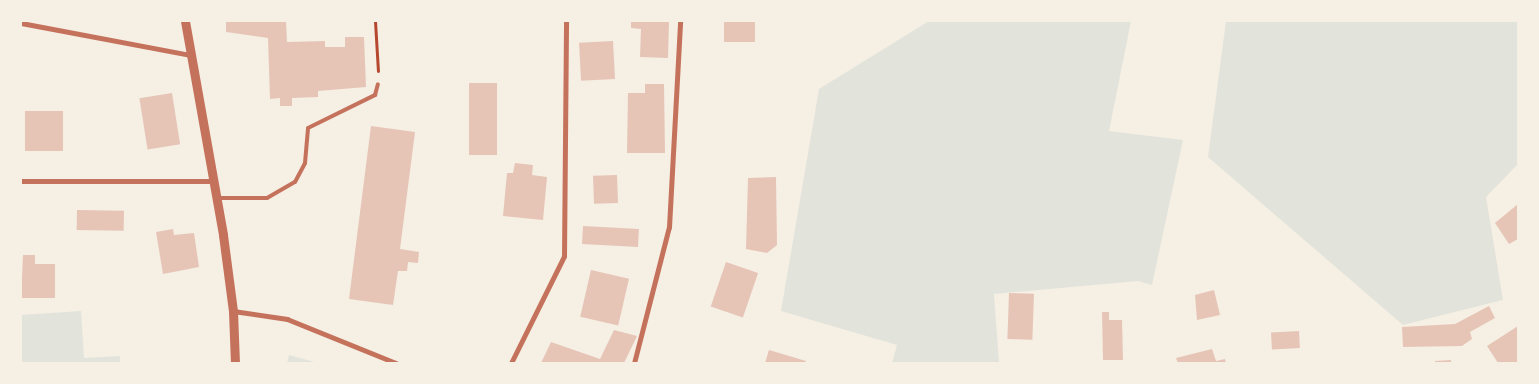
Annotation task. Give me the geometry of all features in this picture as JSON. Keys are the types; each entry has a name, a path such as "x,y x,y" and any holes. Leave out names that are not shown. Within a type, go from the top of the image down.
{"street":[{"path":"185,21 217,198 233,311 235,363"},
{"path":"511,363 564,256 566,21"},
{"path":"634,363 669,227 680,21"},
{"path":"21,23 192,55"},
{"path":"21,181 214,181"},
{"path":"233,311 287,319 396,363"}],"lane":[{"path":"217,198 267,198 295,182 305,163 308,128 375,95 378,84"}],"path":[{"path":"375,21 378,84"}],"shaded area":[{"path":"929,21 1131,21 1109,131 1183,140 1152,285 1138,281 994,294 999,363 892,363 897,345 781,311 819,89"},
{"path":"1226,21 1518,21 1518,164 1486,197 1503,300 1403,325 1208,157"},
{"path":"81,311 84,358 120,356 120,363 21,363 21,315"},
{"path":"289,355 318,363 287,363"}],"building":[{"path":"226,21 286,21 287,42 325,41 325,47 345,47 345,37 364,37 366,87 318,91 318,97 292,98 292,106 280,106 280,98 270,99 268,38 226,32"},
{"path":"631,21 669,21 668,58 640,57 641,29 631,28"},
{"path":"724,21 755,21 755,42 724,42"},
{"path":"613,41 615,79 581,81 579,43"},
{"path":"469,83 497,83 497,155 469,155"},
{"path":"645,84 664,84 665,153 627,153 628,93 645,93"},
{"path":"172,93 180,144 148,150 139,98"},
{"path":"25,111 63,111 63,151 25,151"},
{"path":"371,126 415,132 400,249 419,252 418,263 408,262 407,271 398,271 393,305 349,299"},
{"path":"515,163 533,165 532,175 547,177 543,220 503,216 507,173 513,173"},
{"path":"617,175 618,203 594,204 593,176"},
{"path":"776,177 777,245 767,253 746,249 748,178"},
{"path":"1518,204 1518,239 1509,244 1495,223"},
{"path":"77,210 124,211 124,231 77,230"},
{"path":"583,226 639,229 638,247 582,244"},
{"path":"173,229 174,235 194,233 199,267 163,274 156,232"},
{"path":"23,255 35,255 35,264 55,264 55,298 21,298"},
{"path":"726,262 758,273 743,318 711,306"},
{"path":"591,270 629,279 618,326 580,317"},
{"path":"1214,290 1220,315 1197,320 1195,295"},
{"path":"1009,293 1034,294 1032,340 1007,339"},
{"path":"1489,306 1495,318 1470,332 1472,339 1462,346 1403,347 1402,327 1455,324"},
{"path":"1102,312 1109,312 1109,320 1122,320 1123,360 1103,360"},
{"path":"1518,326 1518,363 1498,363 1487,346"},
{"path":"614,330 637,336 624,363 541,363 551,342 600,359"},
{"path":"1299,331 1300,348 1272,349 1271,332"},
{"path":"1212,349 1216,361 1225,359 1226,363 1178,363 1176,358"},
{"path":"769,350 806,361 805,363 765,363"},
{"path":"1451,360 1451,363 1435,363 1435,361"}]}
